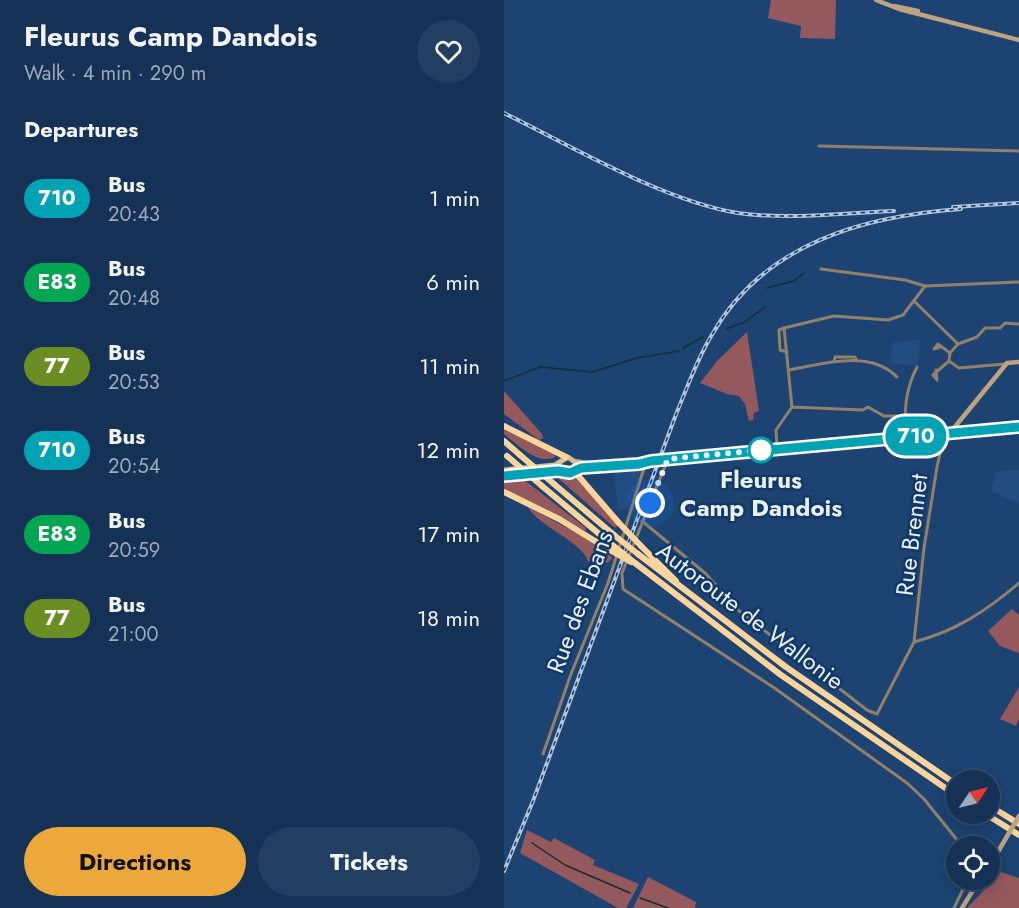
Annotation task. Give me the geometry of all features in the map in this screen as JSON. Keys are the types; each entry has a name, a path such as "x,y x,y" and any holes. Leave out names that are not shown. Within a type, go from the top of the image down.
{"highway":[{"path":"504,426 563,460"},
{"name":"Autoroute de Wallonie","path":"504,441 614,535 682,589 843,708 946,778"},
{"path":"506,455 609,546"},
{"path":"574,471 619,523 674,577 682,589"},
{"path":"584,484 586,473"},
{"path":"504,492 609,546"},
{"name":"Autoroute de Wallonie","path":"609,546 624,560 635,563 781,675 946,788"},
{"path":"1000,812 1019,824"},
{"path":"1000,823 1019,835"}],"main road":[{"path":"876,0 1019,40"},
{"path":"949,434 1007,363 1019,362"},
{"path":"504,470 563,460 587,463 624,463 1019,427"},
{"path":"563,460 563,471"},
{"path":"574,471 575,460"},
{"path":"586,473 589,470 624,463"},
{"path":"504,477 611,466"},
{"path":"1000,848 1019,816"},
{"path":"962,908 973,890"}],"street":[{"path":"819,146 1019,151"},
{"path":"821,269 883,276 925,286 1019,282"},
{"path":"777,449 776,430 792,406 784,328 834,316 888,320 903,315 925,286"},
{"path":"914,302 958,344"},
{"path":"936,370 949,361 950,353 958,344 977,337 985,328 1000,328 1005,323 1019,324"},
{"path":"940,347 950,353"},
{"path":"789,370 834,362 835,357 855,357 858,361 880,364 897,377"},
{"path":"949,361 959,368 1007,363"},
{"path":"906,437 904,416 908,386 917,367"},
{"path":"792,406 857,410 868,407 884,416 904,416"},
{"name":"Rue Brennet","path":"914,642 935,477 942,444 949,434"},
{"path":"666,459 621,576 621,585 625,592 773,687 907,783 953,836"},
{"name":"Rue des Ebans","path":"543,754 571,674 608,583 649,461"},
{"path":"642,521 705,573 738,610 876,714 914,642 957,628 993,605 1019,583"},
{"path":"954,908 963,890"}],"shaded area":[{"path":"771,0 836,0 835,39 800,38 801,26 768,18"},
{"path":"747,332 759,411 754,413 753,420 749,421 745,404 739,396 727,394 700,383 718,360"},
{"path":"920,340 918,366 890,363 893,342"},
{"path":"504,391 543,438 539,440 504,414"},
{"path":"504,428 554,454 555,457 542,459 528,453 504,434"},
{"path":"639,468 643,472 632,501 628,502 626,509 618,509 614,471"},
{"path":"1019,470 1019,504 991,491 996,471"},
{"path":"573,474 618,525 615,528 559,479 562,475"},
{"path":"523,479 586,528 585,531 504,490 504,481"},
{"path":"528,507 586,538 612,557 611,560 602,566 588,561 577,547 541,521"},
{"path":"1012,609 1019,615 1019,653 1000,646 988,631"},
{"path":"1019,687 1019,719 1016,726 1000,719"},
{"path":"527,830 551,842 554,838 595,860 593,865 639,884 626,908 618,908 520,853"},
{"path":"1000,873 1019,878 1019,908 967,908 984,890 1000,890"},
{"path":"648,877 696,902 695,908 633,908"}],"waterway":[{"path":"767,288 794,281 804,273"},
{"path":"726,329 745,322 765,307"},
{"path":"683,348 703,337"},
{"path":"504,381 540,367 592,372 637,358 679,351"},
{"path":"532,843 565,865 630,893"},
{"path":"640,898 668,908"}],"railway":[{"path":"504,113 619,171 710,207 738,213 777,216 894,211"},
{"path":"953,207 1019,203"},
{"path":"504,871 533,801 675,417 697,363 713,333 735,302 760,277 789,256 820,240 889,219 961,209"}],"bus line":[{"name":"710","path":"504,476 558,471 570,473 581,468 639,464 647,461 1019,427"}],"place":[{"name":"Fleurus Camp Dandois","path":"761,450"}],"route":[{"path":"650,503 668,459 761,450"}]}
